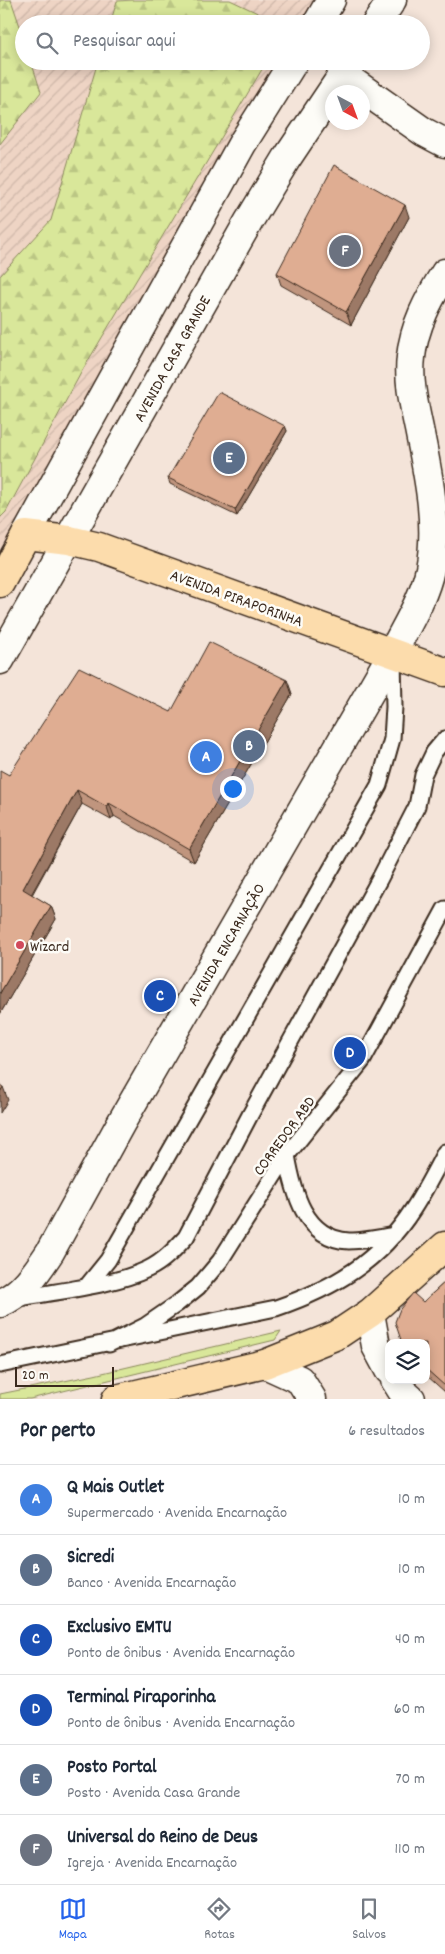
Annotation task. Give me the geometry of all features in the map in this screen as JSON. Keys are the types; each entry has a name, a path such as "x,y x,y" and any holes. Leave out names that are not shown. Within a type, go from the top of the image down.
{"main road":[{"name":"AVENIDA PIRAPORINHA","path":"26,535 69,540 99,547 445,672"},
{"path":"0,583 26,535"},
{"path":"116,1399 265,1364 337,1335 370,1313 445,1246"}],"street":[{"path":"322,15 331,0"},
{"path":"382,15 392,0"},
{"path":"26,535 232,161 288,70"},
{"name":"AVENIDA CASA GRANDE","path":"0,660 249,221 287,158 347,70"},
{"path":"350,70 424,132 445,143"},
{"name":"AVENIDA ENCARNAÇÃO","path":"2,1304 19,1291 50,1252 121,1123 392,652 422,594 430,569 433,513 410,383 411,358 419,322 434,290 445,273"},
{"path":"370,1313 376,1346 385,1363"},
{"path":"265,1364 300,1380 312,1399"},
{"path":"398,1384 402,1391 411,1399"}],"lane":[{"name":"AVENIDA ENCARNAÇÃO","path":"87,1286 108,1260 380,785 392,739 394,707 392,652"},
{"path":"2,1304 123,1279 149,1269 170,1254 186,1237 250,1115 379,880 417,806 423,775 434,752 445,740"},
{"name":"CORREDOR ABD","path":"109,1344 145,1326 177,1304 198,1287 220,1261 287,1155 363,1060 445,909"},
{"name":"CORREDOR ABD","path":"0,1366 276,1308 308,1298 337,1283 367,1262 394,1235 414,1209 445,1152"},
{"path":"287,1155 293,1187 301,1208 313,1225 328,1236 347,1241 394,1235"}],"shaded area":[{"path":"0,0 319,0 312,15 15,15 15,70 280,70 0,553"}],"green space":[{"path":"0,0 11,0 16,15 15,70 34,70 41,92 0,144"},
{"path":"230,0 262,15 113,15 117,1"},
{"path":"95,70 262,70 82,371 6,512 0,518 0,276 51,220"},
{"path":"281,1331 275,1340 30,1399 0,1399 0,1394 94,1375"}],"building":[{"path":"334,165 405,205 346,312 277,273"},
{"path":"219,392 285,426 235,510 168,478"},
{"path":"209,642 287,680 189,849 109,803 107,807 77,790 23,889 51,906 0,993 0,770 9,775 79,667 171,712"},
{"path":"445,1282 445,1386 430,1373 430,1339 401,1339 395,1322 400,1309 413,1293 423,1302"}],"place":[{"name":"Universal do Reino de Deus","path":"345,251"},
{"name":"Posto Portal","path":"229,458"},
{"name":"Sicredi","path":"249,746"},
{"name":"Q Mais Outlet","path":"206,757"},
{"name":"Wizard","path":"20,945"},
{"name":"Exclusivo EMTU","path":"160,996"},
{"name":"Terminal Piraporinha","path":"350,1053"}]}
